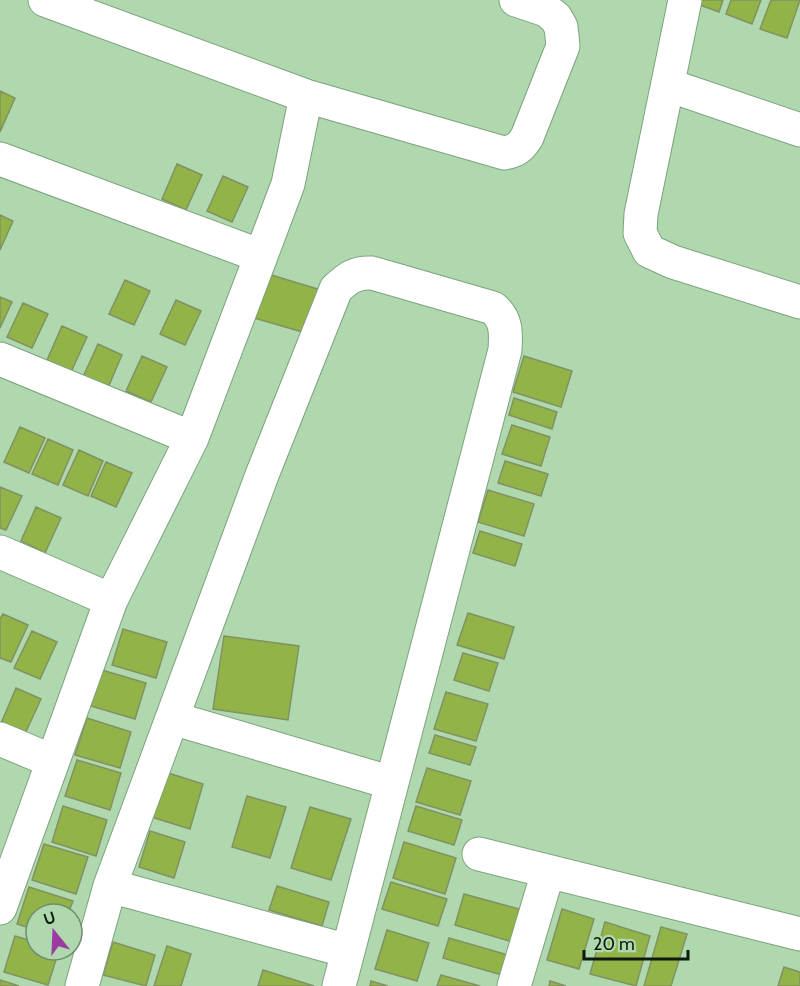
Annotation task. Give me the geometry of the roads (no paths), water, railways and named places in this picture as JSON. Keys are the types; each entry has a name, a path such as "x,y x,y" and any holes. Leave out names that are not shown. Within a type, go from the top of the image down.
{"street":[{"path":"45,0 306,96 504,153 515,151 523,145 563,46 561,27 556,18 546,10 516,0"},
{"path":"685,0 641,214 640,233 649,252 673,262 800,302"},
{"path":"668,85 800,130"},
{"path":"0,908 111,600 192,438 261,256 288,184 306,96"},
{"path":"0,159 261,256"},
{"path":"82,986 110,886 262,475 336,289 349,277 360,273 372,273 493,308 504,321 506,333 505,350 339,986"},
{"path":"0,359 192,438"},
{"path":"0,552 111,600"},
{"path":"172,718 392,783"},
{"path":"0,739 52,761"},
{"path":"479,855 800,934"},
{"path":"514,986 549,872"},
{"path":"110,886 348,951"}]}
